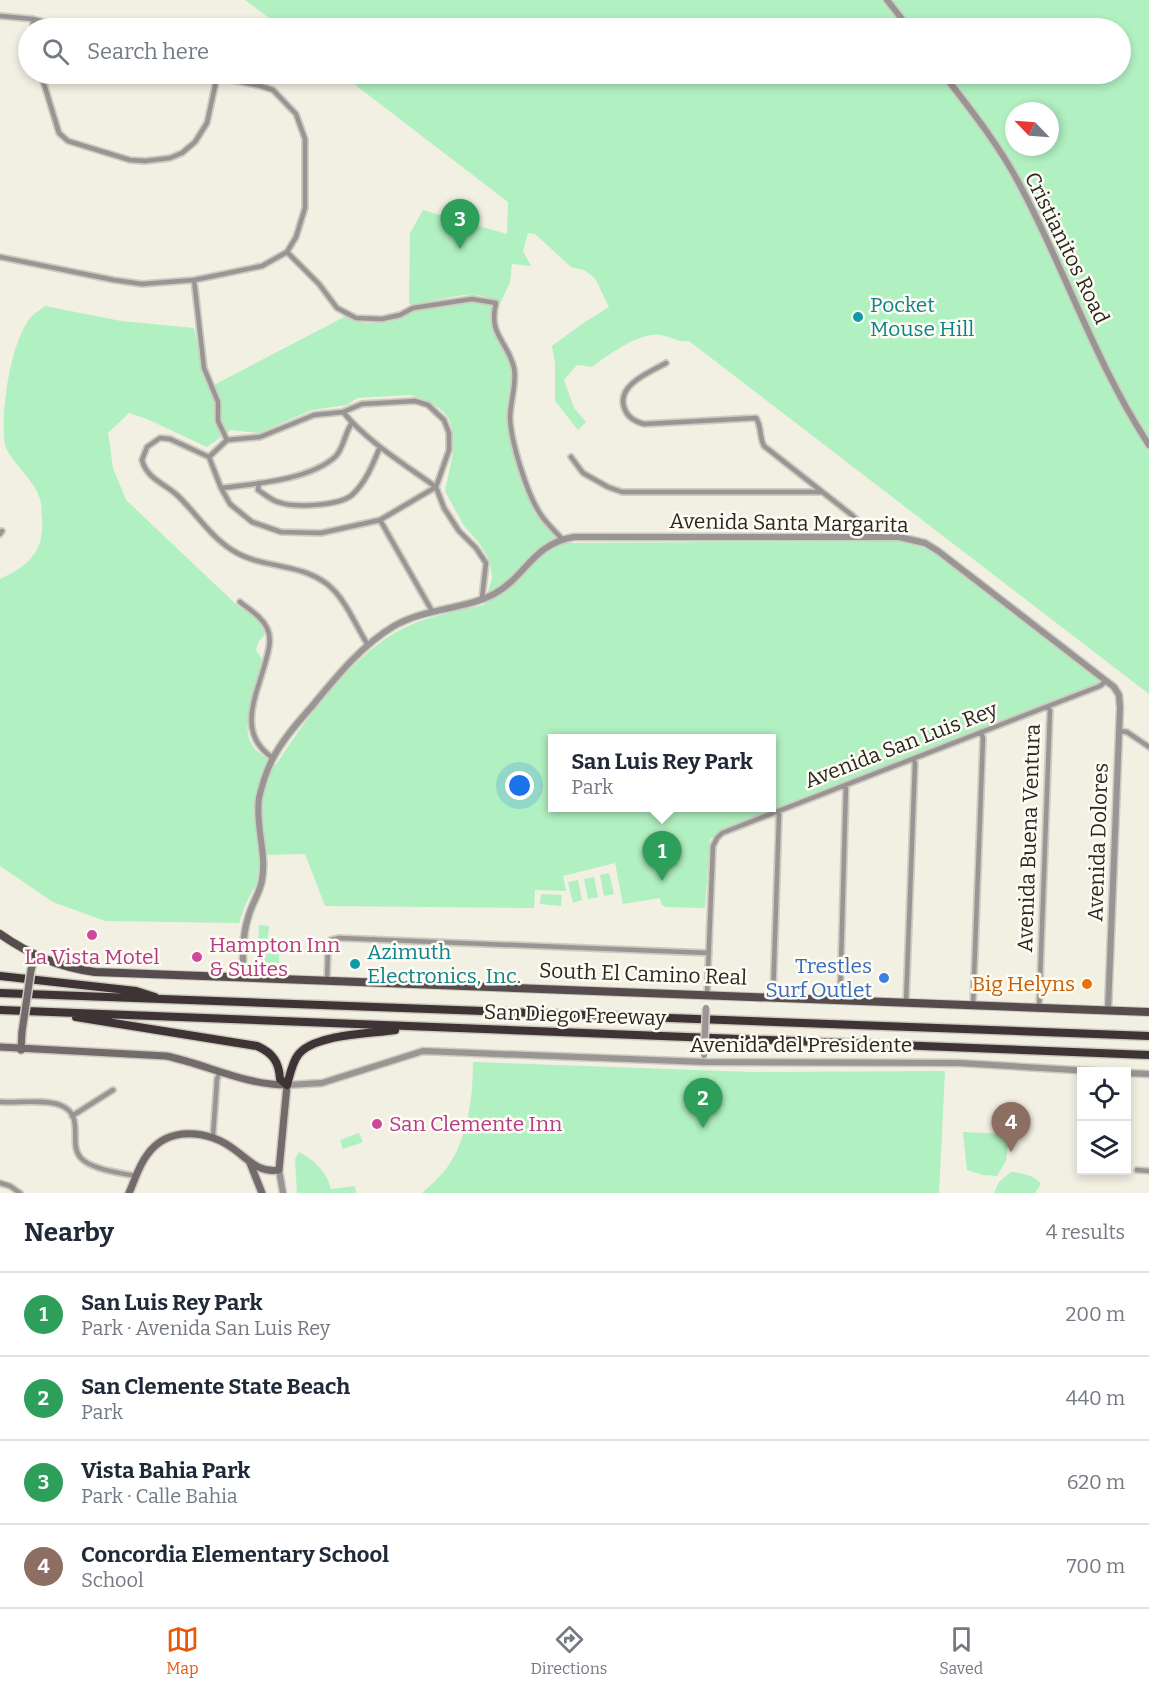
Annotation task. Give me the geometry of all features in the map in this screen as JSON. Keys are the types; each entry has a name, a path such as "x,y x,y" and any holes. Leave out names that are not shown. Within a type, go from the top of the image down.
{"highway":[{"path":"0,976 136,991 163,1000"},
{"name":"San Diego Freeway","path":"0,993 1149,1036"},
{"name":"San Diego Freeway","path":"0,1010 1149,1055"},
{"path":"38,1011 257,1046 274,1056 279,1068 280,1079 287,1085 298,1055 307,1046 328,1039 419,1027"}],"main road":[{"name":"South El Camino Real","path":"0,934 35,956 67,967 95,972 1149,1012"},
{"path":"21,1050 31,970 35,956"},
{"name":"Avenida del Presidente","path":"0,1047 21,1050 166,1056 193,1061 262,1084 287,1085"},
{"path":"129,1193 148,1154 157,1144 168,1138 191,1133 213,1136 234,1149 250,1163 270,1172 279,1170 287,1085"},
{"path":"250,1163 261,1193"},
{"path":"134,1184 135,1193"}],"street":[{"path":"887,0 901,18"},
{"path":"0,16 22,18"},
{"path":"44,84 59,133 68,141 130,160 145,161 170,158 182,153 195,142 207,123 215,84"},
{"path":"0,257 142,284 194,280 262,266 287,252 296,237 305,208 305,139 296,114 273,90 251,84"},
{"name":"Cristianitos Road","path":"950,84 1007,162 1022,189 1106,369 1149,445"},
{"path":"287,252 319,284 337,308 356,318 382,319 400,315 413,308 472,299 496,303 492,318 513,366 515,376 510,420 516,451 529,493 540,515 562,539"},
{"path":"194,280 204,368 218,402 218,421 227,440"},
{"path":"666,363 630,384 624,392 623,401 629,416 635,422 644,424 756,418 759,423 760,439 764,446 853,516 863,526 867,536"},
{"path":"209,457 227,440 260,437 314,415 343,411 362,404 421,402 433,408 444,420 449,433 449,450 436,487 380,520 321,533 281,532 252,522 230,504 209,457 170,439 160,438 147,447 142,460 147,473 174,493 215,537 232,551 254,560 294,568 313,575 329,586 346,607 368,645"},
{"path":"343,411 352,423 380,447 436,487 444,508 459,531 476,548 486,563 482,598"},
{"path":"221,488 259,483 306,472 322,465 337,455 352,423"},
{"path":"259,483 258,490 279,503 319,505 338,501 350,496 366,478 380,447"},
{"path":"572,456 583,472 608,487 622,492 821,492"},
{"path":"380,520 432,611"},
{"name":"Avenida Santa Margarita","path":"243,977 244,933 248,915 262,880 263,853 258,828 259,800 273,758 296,724 368,645 394,626 415,616 482,598 507,585 529,560 562,539 574,537 867,536 911,539 938,551 1106,681"},
{"path":"240,602 265,623 270,636 251,726 255,741 273,758"},
{"name":"Avenida San Luis Rey","path":"777,811 1100,686 1106,681"},
{"name":"Avenida Dolores","path":"1106,681 1119,695 1108,1010"},
{"name":"Avenida Buena Ventura","path":"1039,1008 1050,711 1048,706"},
{"path":"973,1005 983,738 981,732"},
{"path":"1119,732 1127,732 1149,747"},
{"path":"906,1002 913,759"},
{"path":"840,1000 846,785"},
{"path":"773,997 779,815 777,811"},
{"name":"Avenida San Luis Rey","path":"704,1058 713,846 722,833 774,812"},
{"path":"327,981 328,947 331,940 339,938 709,953"},
{"name":"Avenida del Presidente","path":"287,1085 322,1083 423,1052 959,1063 1077,1069"},
{"path":"213,1136 217,1079 220,1071"},
{"path":"1131,1073 1149,1074"},
{"path":"72,1116 113,1090"},
{"path":"0,1102 51,1103 62,1106 72,1116 76,1129 75,1145 79,1157 90,1165 136,1176"},
{"path":"279,1170 283,1193"},
{"path":"1137,1170 1149,1171"},
{"path":"0,1183 20,1193"}],"green space":[{"path":"245,0 1149,0 1149,694 689,341 653,335 625,345 592,367 577,365 564,380 574,408 586,422 578,430 555,401 555,363 552,346 609,307 595,278 584,270 571,267 535,234 528,233 523,251 531,266 512,264 510,282 500,304 484,297 464,295 409,304 410,233 423,210 507,234 508,202 354,84 1131,84 1131,18 269,18"},
{"path":"459,303 492,306 490,320 510,362 511,378 506,416 520,477 535,514 565,543 907,541 931,551 1102,683 776,810 776,734 548,734 548,812 770,812 721,831 710,839 705,908 666,907 662,905 660,898 623,904 615,863 563,876 566,891 535,890 534,908 325,906 305,854 261,855 257,883 246,903 239,923 105,921 53,902 0,866 0,579 19,569 33,556 41,539 42,529 41,503 37,492 5,445 5,397 12,360 24,328 31,317 45,306 121,321 194,328 206,384 214,385 346,316 363,323 389,322 412,312","holes":["410,395 430,403 444,413 452,428 451,450 453,453 445,491 464,526 479,543 490,561 492,578 484,605 423,620 385,639 367,653 332,688 301,727 276,765 260,754 249,739 249,710 262,659 256,650 265,634 258,619 239,607 126,500 113,468 108,433 129,413 207,447 231,430 259,433 312,410 347,405 357,398"]},
{"path":"609,873 614,894 604,896 600,875"},
{"path":"594,877 598,897 588,899 584,879"},
{"path":"578,880 582,900 573,903 568,882"},
{"path":"541,894 562,895 561,906 540,904"},
{"path":"259,925 269,926 267,946 258,945"},
{"path":"259,953 279,954 279,963 259,962"},
{"path":"473,1062 751,1072 945,1071 939,1193 422,1193 447,1168 463,1136 469,1112"},
{"path":"963,1132 1009,1134 1006,1161 997,1176 967,1170"},
{"path":"359,1133 363,1142 343,1149 340,1140"},
{"path":"299,1152 320,1168 331,1189 355,1186 356,1193 297,1193 295,1159"},
{"path":"1011,1172 1028,1175 1041,1184 1035,1193 994,1193 999,1182"}],"place":[{"name":"Vista Bahia Park","path":"460,249"},
{"name":"Pocket Mouse Hill","path":"858,317"},
{"name":"San Luis Rey Park","path":"662,881"},
{"name":"La Vista Motel","path":"92,935"},
{"name":"Hampton Inn & Suites","path":"197,957"},
{"name":"Azimuth Electronics, Inc.","path":"355,964"},
{"name":"Trestles Surf Outlet","path":"884,978"},
{"name":"Big Helyns","path":"1087,984"},
{"name":"San Clemente Inn","path":"377,1124"},
{"name":"San Clemente State Beach","path":"703,1128"},
{"name":"Concordia Elementary School","path":"1011,1152"}]}
